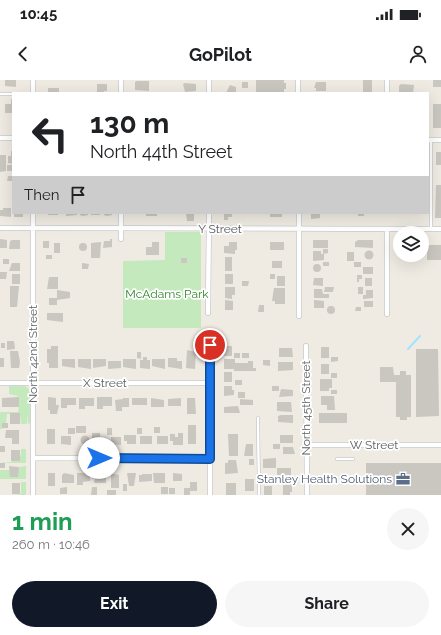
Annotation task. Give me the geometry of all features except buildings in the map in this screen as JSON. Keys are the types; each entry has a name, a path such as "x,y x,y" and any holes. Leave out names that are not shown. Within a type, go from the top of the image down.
{"street":[{"path":"33,80 33,92"},
{"path":"121,80 121,92"},
{"path":"209,80 209,92"},
{"path":"298,80 298,92"},
{"path":"387,80 387,92"},
{"path":"0,138 12,138"},
{"path":"429,140 441,140"},
{"name":"North 42nd Street","path":"33,214 33,495"},
{"path":"121,214 121,239"},
{"path":"208,313 209,214"},
{"path":"299,214 299,316"},
{"name":"Y Street","path":"0,228 441,229"},
{"path":"387,229 388,314"},
{"path":"210,345 210,495"},
{"name":"North 45th Street","path":"306,346 307,495"},
{"name":"X Street","path":"0,383 210,383"},
{"name":"W Street","path":"306,446 441,445"},
{"path":"33,458 210,459"}],"lane":[{"path":"0,94 12,94"},
{"path":"429,140 431,229"},
{"path":"258,418 259,495"},
{"path":"337,459 354,459"}],"green space":[{"name":"McAdams Park","path":"165,232 201,232 201,328 123,328 123,261 165,260"},
{"path":"9,386 25,386 30,390 30,423 28,424 27,412 27,424 21,424 20,414 7,414 6,423 2,423 2,429 0,429 0,412 18,412 18,396 9,394"},
{"path":"21,449 26,449 26,463 0,463 11,462 21,455"},
{"path":"26,466 26,479 0,479 0,470 10,470 10,477 17,477 19,467"},
{"path":"21,482 26,482 26,495 13,495 21,494"}],"waterway":[{"path":"408,349 420,336"}],"place":[{"name":"Stanley Health Solutions","path":"403,479"}],"route":[{"path":"99,458 210,459 210,345"}]}
